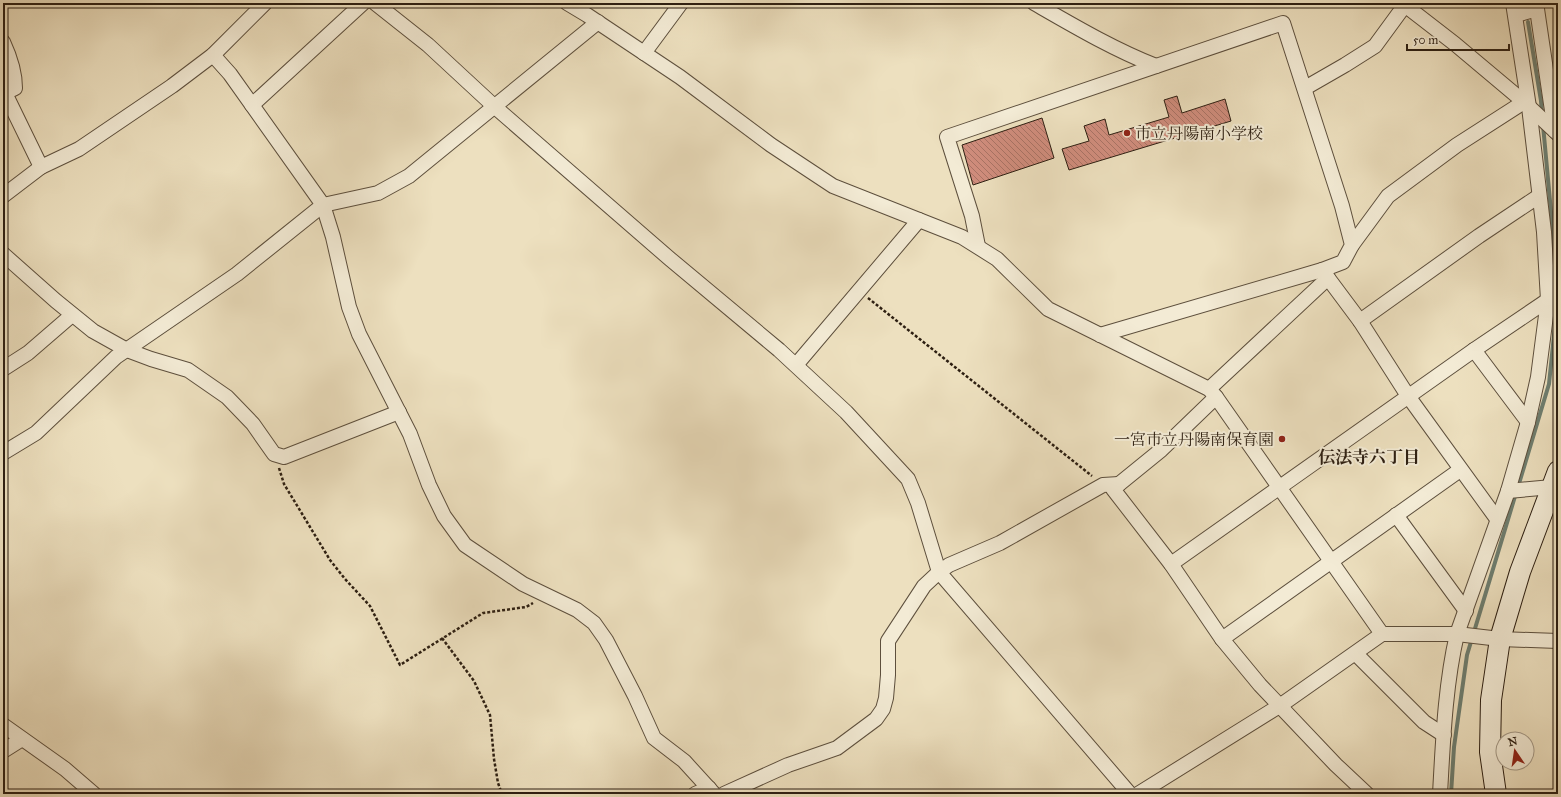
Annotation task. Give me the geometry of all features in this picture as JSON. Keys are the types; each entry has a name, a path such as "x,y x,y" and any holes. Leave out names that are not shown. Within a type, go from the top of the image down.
{"main road":[{"path":"1496,794 1490,752 1491,700 1500,638 1520,572 1556,482"}],"street":[{"path":"3,196 41,167 85,145 172,86 214,55 265,3"},
{"path":"252,105 363,3"},
{"path":"375,3 428,44 495,107 796,365 846,412 908,479 918,503 939,572 1130,794"},
{"path":"567,3 680,77 771,144 833,186 962,237 997,259 1048,309 1212,393 1382,634"},
{"path":"644,53 681,3"},
{"path":"1034,3 1083,31 1132,56 1156,66"},
{"path":"1305,88 1375,46 1404,4 1525,108 1554,130"},
{"path":"1440,794 1444,735 1453,653 1497,519 1515,491 1553,300 1531,128 1525,108 1515,9 1537,10 1554,130"},
{"path":"3,453 36,433 116,357 237,274 323,206 378,193 409,176 598,22"},
{"path":"978,246 972,216 946,137 1283,23 1342,206 1352,245"},
{"path":"3,42 10,57 15,76 15,88 5,93 41,167"},
{"path":"214,55 230,74 323,206 333,237 349,307 356,327 410,434 429,485 444,516 465,545 523,584 577,610 594,623 606,640 654,738 684,761 712,791"},
{"path":"1367,794 1336,765 1260,685 1222,639 1171,564 1113,489 1161,450 1212,393 1325,274 1343,262 1352,245 1388,196 1457,144 1525,108"},
{"path":"1360,321 1479,236 1539,196"},
{"path":"796,365 919,220"},
{"path":"3,254 72,315 93,331 127,350 188,370 227,397 253,424 274,454 284,457 399,412"},
{"path":"1100,335 1325,274"},
{"path":"1325,274 1360,321 1408,396 1460,470 1497,519"},
{"path":"1171,564 1474,350 1553,300"},
{"path":"3,369 28,353 72,315"},
{"path":"1474,350 1528,422"},
{"path":"1222,639 1460,470"},
{"path":"1515,491 1556,482"},
{"path":"724,794 788,765 837,748 876,719 884,709 886,698 888,641 924,586 939,572 964,558 1000,543 1103,485 1119,484"},
{"path":"1396,515 1466,611"},
{"path":"1138,794 1280,706 1356,654 1382,634 1460,634 1558,641"},
{"path":"1356,654 1424,722 1444,735"},
{"path":"3,725 65,768 94,794"},
{"path":"3,752 22,739"},
{"path":"695,794 712,791"}],"path":[{"path":"859,291 1103,485"},
{"path":"274,454 284,484 307,523 330,560 370,606 400,665 483,613 526,607 547,596"},
{"path":"442,638 474,681 490,715 498,783 502,794"}],"building":[{"path":"1177,96 1182,113 1225,99 1231,121 1069,170 1062,149 1089,141 1084,126 1105,119 1109,135 1169,117 1164,100"},
{"path":"1042,118 1054,158 973,185 962,145"}],"waterway":[{"path":"1528,22 1542,114"},
{"path":"1518,487 1549,384 1557,306 1556,266 1543,125"},
{"path":"1451,794 1454,747 1467,655 1516,493"}],"place":[{"name":"市立丹陽南小学校","path":"1127,133"},
{"name":"一宮市立丹陽南保育園","path":"1282,439"}],"district":[{"name":"伝法寺六丁目","path":"1369,457"}]}
